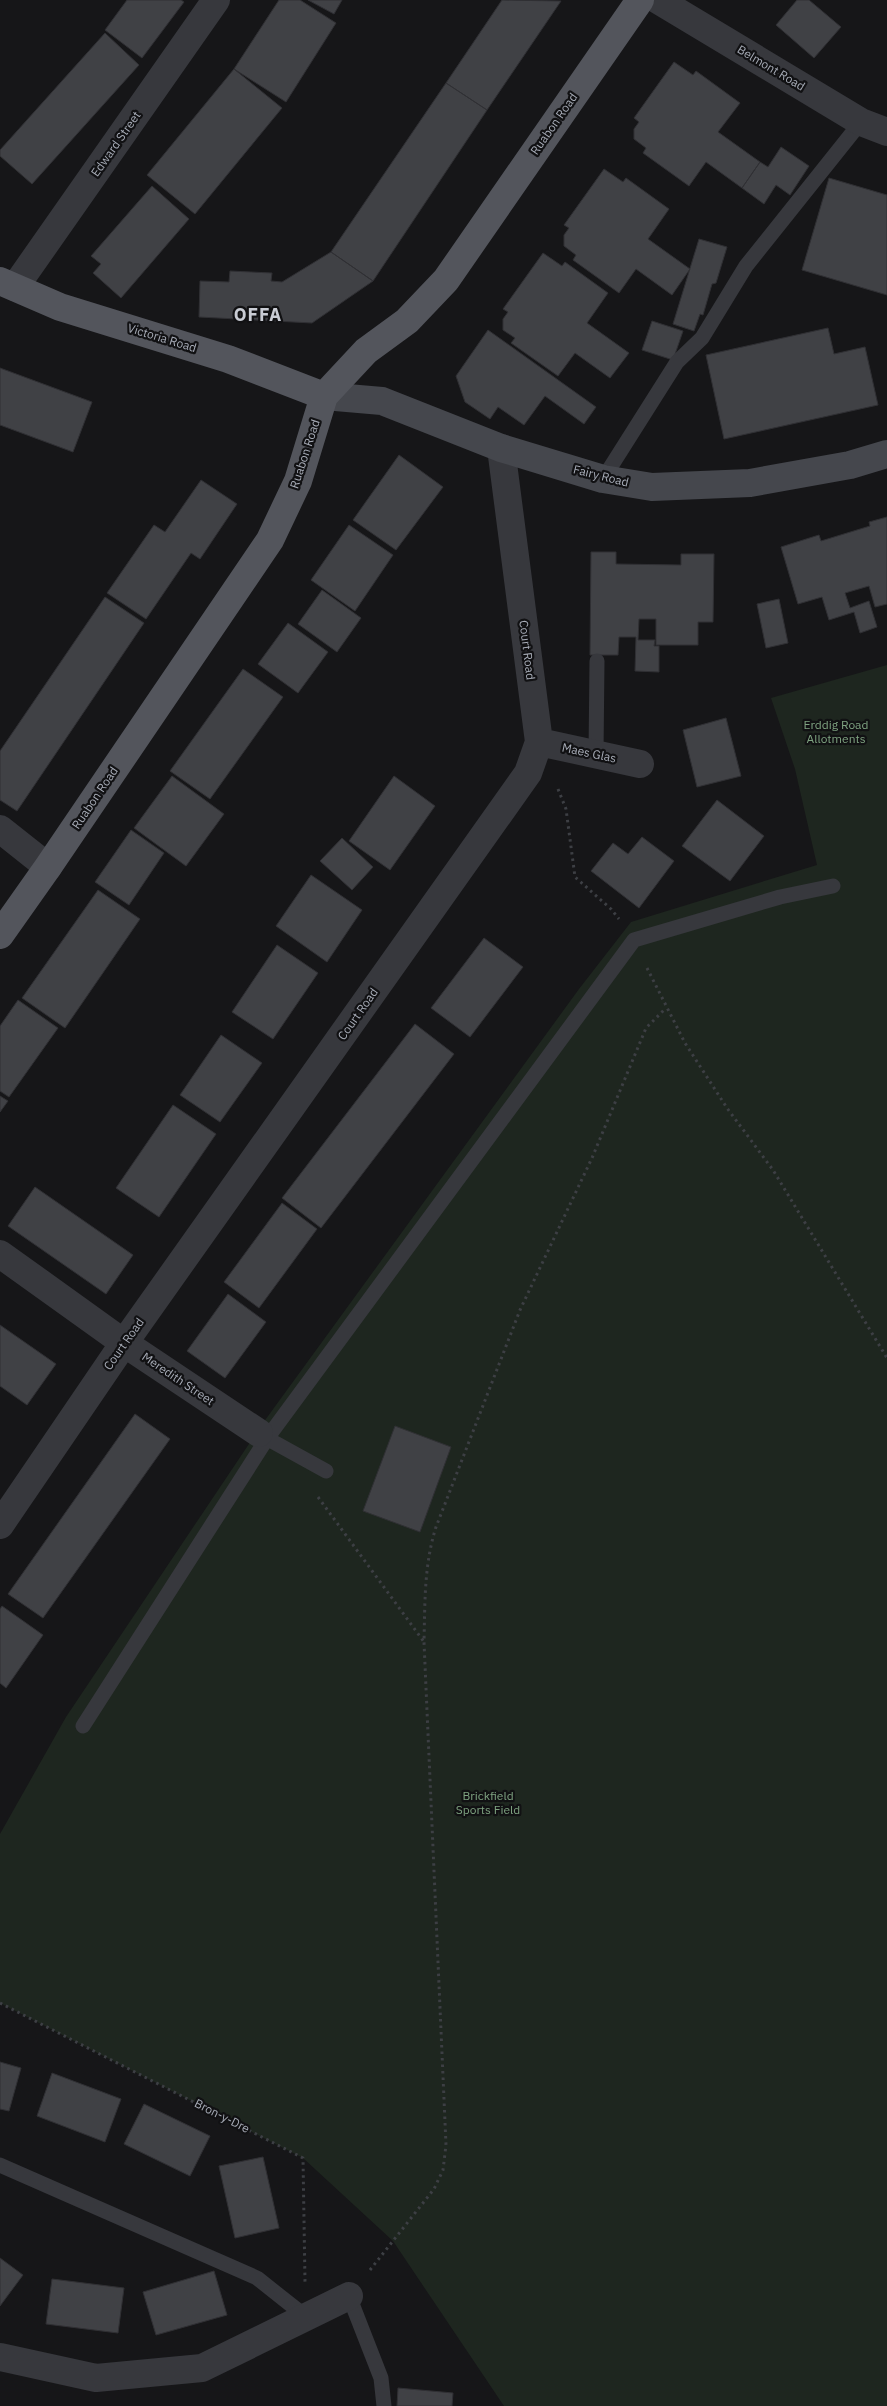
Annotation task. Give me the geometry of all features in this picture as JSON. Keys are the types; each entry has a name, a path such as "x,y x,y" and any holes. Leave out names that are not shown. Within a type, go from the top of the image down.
{"main road":[{"name":"Ruabon Road","path":"0,935 270,540 298,481 324,396 366,351 407,321 446,280 640,0"},
{"name":"Victoria Road","path":"8,284 60,307 228,359 324,396"},
{"name":"Fairy Road","path":"324,396 382,401 501,448 603,479 652,487 750,483 850,465 887,454"}],"street":[{"name":"Edward Street","path":"8,284 216,0"},
{"name":"Belmont Road","path":"658,0 861,122 887,132"},
{"name":"Court Road","path":"0,1525 124,1343 528,773 539,742 501,448"},
{"name":"Maes Glas","path":"539,742 640,764"},
{"path":"0,829 48,867"},
{"name":"Meredith Street","path":"0,1254 124,1343 264,1436"},
{"path":"0,2357 96,2378 202,2368 349,2296"}],"lane":[{"path":"603,479 677,362 702,338 746,266 861,122"},
{"path":"596,754 597,661"},
{"path":"82,1726 264,1436 634,940 780,897 833,886"},
{"path":"264,1436 326,1471"},
{"path":"0,2165 257,2278 305,2316"},
{"path":"349,2296 381,2378 384,2406"}],"path":[{"path":"539,742 566,809 575,877 611,909 634,940 666,1008 690,1051 727,1108 773,1170 887,1358"},
{"path":"349,2296 434,2190 443,2170 446,2145 424,1642 425,1575 428,1553 436,1527 520,1310 592,1158 646,1028 666,1008"},
{"path":"326,1471 318,1496 424,1642"},
{"name":"Bron-y-Dre","path":"0,2003 303,2158 305,2316"}],"green space":[{"name":"Brickfield Sports Field","path":"887,665 887,2406 504,2406 393,2241 303,2158 0,2003 0,1834 66,1717 263,1423 579,989 631,922 817,865 795,769 771,698"}],"building":[{"path":"127,0 181,0 184,2 142,58 105,30"},
{"path":"279,0 300,0 336,23 286,102 234,69"},
{"path":"308,0 342,0 334,14"},
{"path":"502,0 561,1 487,110 446,83"},
{"path":"797,0 809,0 841,27 814,58 776,25"},
{"path":"105,33 139,65 32,184 0,156 0,150"},
{"path":"674,62 693,75 696,71 740,103 718,132 760,162 742,188 706,162 689,186 643,153 646,148 634,139 634,129 639,122 634,118"},
{"path":"234,69 282,108 195,214 147,175"},
{"path":"446,83 487,110 373,281 331,252"},
{"path":"781,147 809,166 790,195 776,185 764,204 742,188 760,162 768,167"},
{"path":"604,169 623,182 626,178 669,209 648,239 690,269 672,295 636,269 619,293 573,260 576,255 564,246 564,235 569,228 564,225"},
{"path":"829,178 887,195 887,295 802,270"},
{"path":"152,186 189,219 121,298 93,273 101,264 91,256"},
{"path":"699,239 727,247 716,283 712,284 703,315 700,314 694,331 673,324"},
{"path":"331,252 373,281 312,323 199,317 200,281 229,282 230,271 272,273 271,281 282,282"},
{"path":"543,253 562,266 565,262 608,293 587,323 629,353 610,378 575,353 558,376 511,343 515,338 503,330 503,319 508,312 503,309"},
{"path":"652,321 683,331 673,360 642,350"},
{"path":"828,328 834,354 865,347 878,405 724,439 706,355"},
{"path":"488,330 596,407 584,424 545,396 524,425 498,407 490,419 465,402 456,376"},
{"path":"0,368 92,402 73,452 0,425"},
{"path":"399,455 443,487 396,550 353,520"},
{"path":"201,480 237,504 200,559 191,553 146,619 107,593 154,525 165,532"},
{"path":"887,517 887,604 875,607 869,586 845,593 850,608 869,601 877,627 860,633 854,612 829,620 822,597 798,604 781,547 819,535 821,541 870,526 869,522"},
{"path":"349,525 393,555 355,611 311,580"},
{"path":"591,552 616,552 616,564 681,565 681,554 714,554 713,622 698,622 698,645 656,645 656,619 639,619 638,640 655,640 654,646 659,646 659,672 635,671 636,637 619,637 618,655 590,655"},
{"path":"322,590 361,618 337,652 298,624"},
{"path":"105,597 144,623 17,811 0,800 0,751"},
{"path":"779,599 788,643 766,648 757,604"},
{"path":"288,623 328,652 298,693 258,664"},
{"path":"243,669 283,697 210,799 170,771"},
{"path":"726,718 741,776 697,787 683,730"},
{"path":"172,776 224,814 186,866 134,828"},
{"path":"394,776 435,806 390,870 349,841"},
{"path":"717,800 764,836 730,881 682,846"},
{"path":"131,830 164,853 129,905 95,882"},
{"path":"642,837 674,861 639,908 591,871 613,843 628,854"},
{"path":"342,838 373,867 352,890 320,861"},
{"path":"311,875 362,910 327,962 276,926"},
{"path":"98,890 140,919 65,1028 22,998"},
{"path":"484,938 523,967 470,1037 431,1008"},
{"path":"277,945 318,973 273,1039 232,1012"},
{"path":"18,1000 58,1028 9,1097 0,1091 0,1026"},
{"path":"415,1024 454,1054 321,1228 282,1198"},
{"path":"221,1035 262,1063 220,1122 180,1095"},
{"path":"0,1096 8,1101 0,1112"},
{"path":"173,1105 216,1134 159,1217 116,1188"},
{"path":"35,1187 133,1255 106,1294 8,1226"},
{"path":"282,1203 317,1229 259,1308 224,1282"},
{"path":"228,1294 266,1322 225,1378 187,1351"},
{"path":"0,1325 56,1364 27,1405 0,1386"},
{"path":"135,1414 170,1439 43,1618 8,1594"},
{"path":"395,1426 451,1447 420,1532 363,1511"},
{"path":"2,1606 43,1635 6,1688 0,1683 0,1609"},
{"path":"0,2062 21,2068 9,2111 0,2109"},
{"path":"52,2073 121,2099 105,2142 37,2116"},
{"path":"144,2104 210,2136 190,2176 124,2144"},
{"path":"263,2157 279,2228 235,2238 219,2166"},
{"path":"0,2258 23,2275 0,2306"},
{"path":"214,2271 227,2315 156,2335 143,2292"},
{"path":"52,2279 124,2288 118,2333 46,2324"},
{"path":"398,2388 453,2393 452,2406 397,2406"}],"district":[{"name":"OFFA","path":"258,315"}],"park label":[{"name":"Erddig Road Allotments","path":"836,732"}]}
